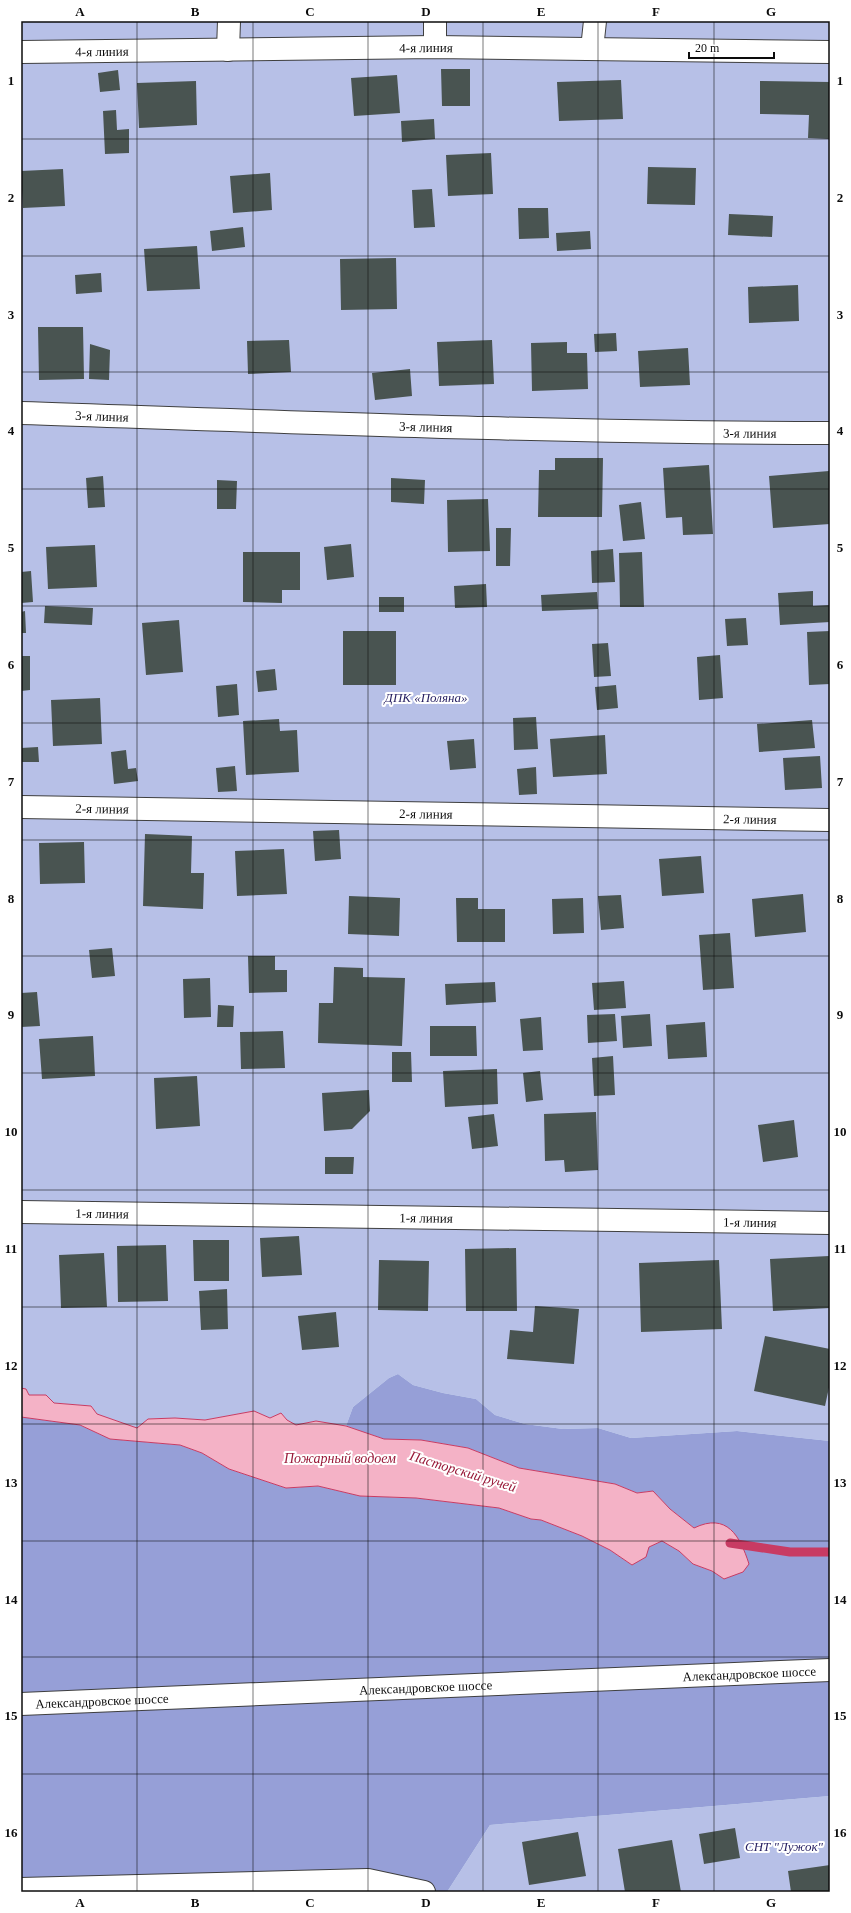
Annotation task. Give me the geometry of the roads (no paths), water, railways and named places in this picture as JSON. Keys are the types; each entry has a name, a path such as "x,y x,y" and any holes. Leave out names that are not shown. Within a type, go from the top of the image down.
{"street":[{"path":"228,50 229,21"},
{"path":"434,47 435,21"},
{"path":"592,49 595,21"},
{"name":"4-я линия","path":"21,52 434,47 830,52"},
{"name":"3-я линия","path":"21,412 410,426 704,433 830,433"},
{"name":"2-я линия","path":"21,807 830,820"},
{"name":"1-я линия","path":"21,1212 830,1223"},
{"name":"Александровское шоссе","path":"21,1704 830,1670"},
{"path":"21,1889 368,1880 424,1892"}],"water":[{"name":"Пожарный водоем","path":"21,1388 26,1389 29,1395 46,1395 54,1403 91,1406 97,1414 137,1428 148,1419 175,1418 205,1420 254,1411 270,1418 281,1413 287,1420 296,1425 316,1421 346,1426 384,1439 421,1440 468,1448 519,1468 615,1484 637,1493 653,1491 670,1509 694,1528 705,1524 715,1523 724,1525 736,1536 749,1564 743,1572 724,1579 712,1571 693,1564 679,1551 662,1541 649,1547 646,1557 632,1565 610,1550 582,1536 541,1520 531,1519 499,1508 416,1498 360,1496 318,1486 286,1488 229,1469 202,1453 180,1445 110,1439 80,1425 21,1417"}],"waterway":[{"name":"Пасторский ручей","path":"730,1543 790,1552 830,1552"}],"park label":[{"name":"ДПК «Поляна»","path":"426,697"},
{"name":"СНТ \"Лужок\"","path":"784,1846"}]}
